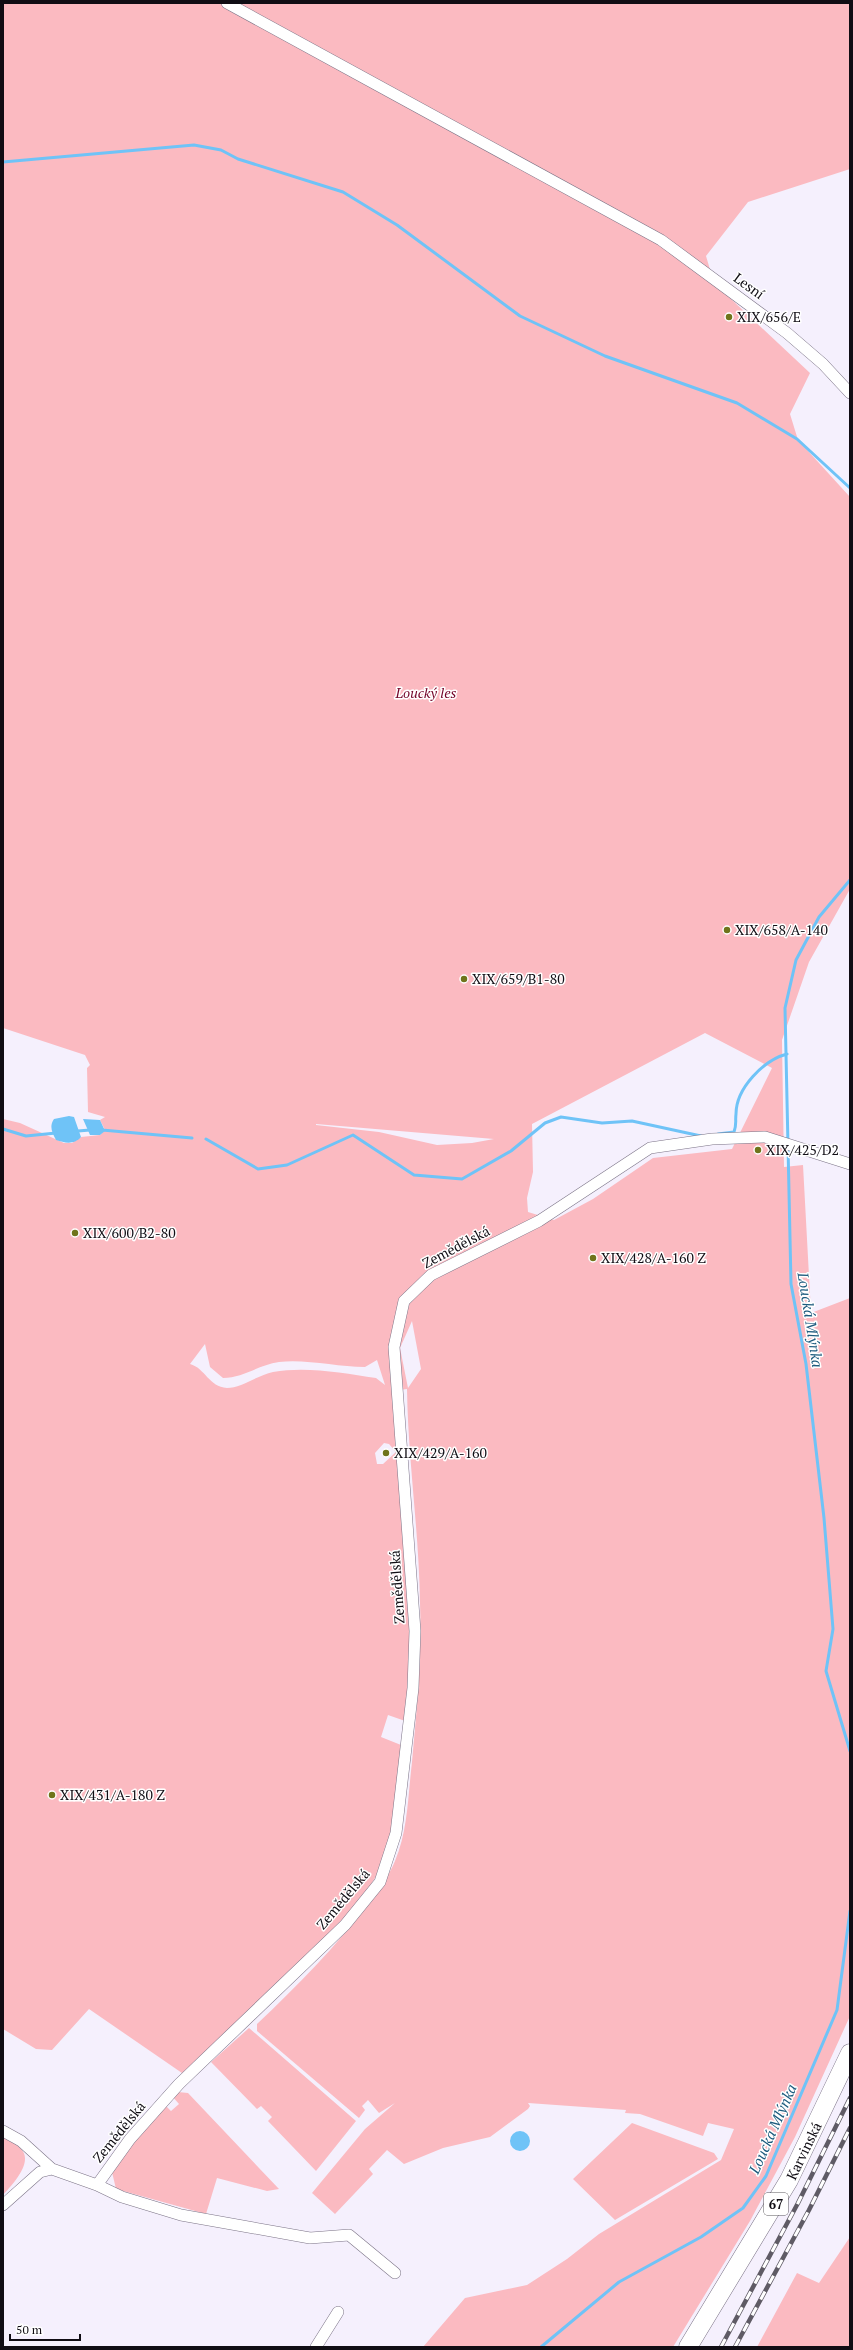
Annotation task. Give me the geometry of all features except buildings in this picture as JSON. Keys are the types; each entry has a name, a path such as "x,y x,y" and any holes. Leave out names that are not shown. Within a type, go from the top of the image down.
{"main road":[{"name":"Karvinská","path":"688,2347 786,2186 850,2053"}],"street":[{"name":"Lesní","path":"227,3 661,240 787,333 823,364 850,393"},
{"name":"Zemědělská","path":"96,2185 130,2139 179,2084 345,1925 380,1882 396,1833 414,1681 415,1631 394,1347 404,1301 431,1275 539,1221 650,1148 712,1139 765,1137 850,1164"},
{"path":"3,2131 21,2141 52,2169"},
{"name":"Zemědělská","path":"52,2169 96,2185 122,2198 181,2215 310,2238 349,2235 395,2273"},
{"path":"3,2205 40,2172 52,2169"},
{"path":"316,2347 338,2312"}],"green space":[{"name":"Loucký les","path":"3,3 850,3 850,169 748,202 706,256 714,283 810,373 790,414 798,440 850,497 850,889 809,962 782,1040 784,1167 803,1165 811,1313 850,1298 850,2016 795,2137 750,2221 673,2347 423,2347 465,2298 527,2285 567,2259 599,2234 721,2160 734,2129 708,2123 703,2136 640,2114 625,2113 626,2110 528,2103 530,2106 528,2109 490,2137 443,2148 404,2164 387,2150 369,2169 373,2174 335,2214 312,2193 365,2129 395,2103 379,2113 368,2100 362,2106 365,2110 359,2118 257,2031 257,2024 316,1965 357,1918 390,1872 403,1837 414,1742 419,1682 420,1643 419,1576 409,1442 407,1389 392,1391 412,1601 408,1722 388,1715 381,1737 406,1747 401,1795 383,1865 360,1902 266,2000 182,2073 89,2009 52,2050 36,2049 3,2029 3,1119 20,1123 64,1143 72,1143 81,1137 100,1135 105,1130 100,1120 105,1117 88,1112 87,1068 90,1065 85,1055 3,1028","holes":["705,1033 772,1068 732,1149 653,1158 593,1199 554,1220 528,1212 527,1198 533,1172 532,1124","316,1124 494,1139 472,1143 437,1145 379,1132","412,1321 421,1369 408,1388 400,1348","205,1344 210,1367 223,1378 237,1376 279,1362 311,1362 365,1367 377,1360 385,1385 376,1378 351,1374 311,1370 286,1370 273,1372 238,1386 227,1388 221,1387 211,1381 200,1369 190,1364","384,1443 389,1444 396,1452 383,1464 377,1464 375,1453"]},
{"path":"249,2028 356,2121 316,2171 268,2121 272,2117 261,2106 257,2109 211,2062"},
{"path":"178,2092 188,2093 279,2189 267,2191 217,2178 206,2214 116,2189 112,2172 149,2121 165,2105 171,2111 179,2104 172,2096"},
{"path":"632,2123 714,2153 718,2159 615,2220 573,2179"},
{"path":"3,2137 21,2149 25,2160 20,2173 3,2195"},
{"path":"850,2237 850,2347 757,2347 797,2273 819,2283"}],"water":[{"path":"69,1116 74,1117 81,1137 72,1142 56,1140 53,1135 52,1122 54,1119"},
{"path":"83,1119 100,1120 105,1131 100,1135 90,1135"},
{"path":"520,2131 527,2134 530,2141 527,2148 520,2151 513,2148 510,2141 513,2134"}],"waterway":[{"path":"3,162 194,145 221,150 238,159 343,192 397,225 520,316 605,356 737,403 797,439 850,488"},
{"name":"Loucká Mlýnka","path":"850,880 819,917 796,960 785,1008 791,1284 806,1364 824,1518 833,1629 826,1671 850,1751"},
{"path":"718,1134 734,1132 737,1104 746,1085 753,1076 769,1062 787,1054"},
{"path":"206,1139 258,1169 287,1165 353,1135 414,1175 462,1179 511,1151 545,1123 561,1117 602,1123 632,1121 701,1136"},
{"path":"3,1129 26,1136 56,1133"},
{"path":"78,1131 90,1130"},
{"path":"102,1130 192,1138"},
{"name":"Loucká Mlýnka","path":"541,2347 619,2282 701,2237 743,2208 766,2176 837,2010 850,1911"}],"railway":[{"path":"721,2347 798,2203 850,2098"},
{"path":"735,2347 809,2210 850,2128"}],"place":[{"name":"XIX/656/E","path":"729,317"},
{"name":"XIX/658/A-140","path":"727,930"},
{"name":"XIX/659/B1-80","path":"464,979"},
{"name":"XIX/425/D2","path":"758,1150"},
{"name":"XIX/600/B2-80","path":"75,1233"},
{"name":"XIX/428/A-160 Z","path":"593,1258"},
{"name":"XIX/429/A-160","path":"386,1453"},
{"name":"XIX/431/A-180 Z","path":"52,1795"}]}
